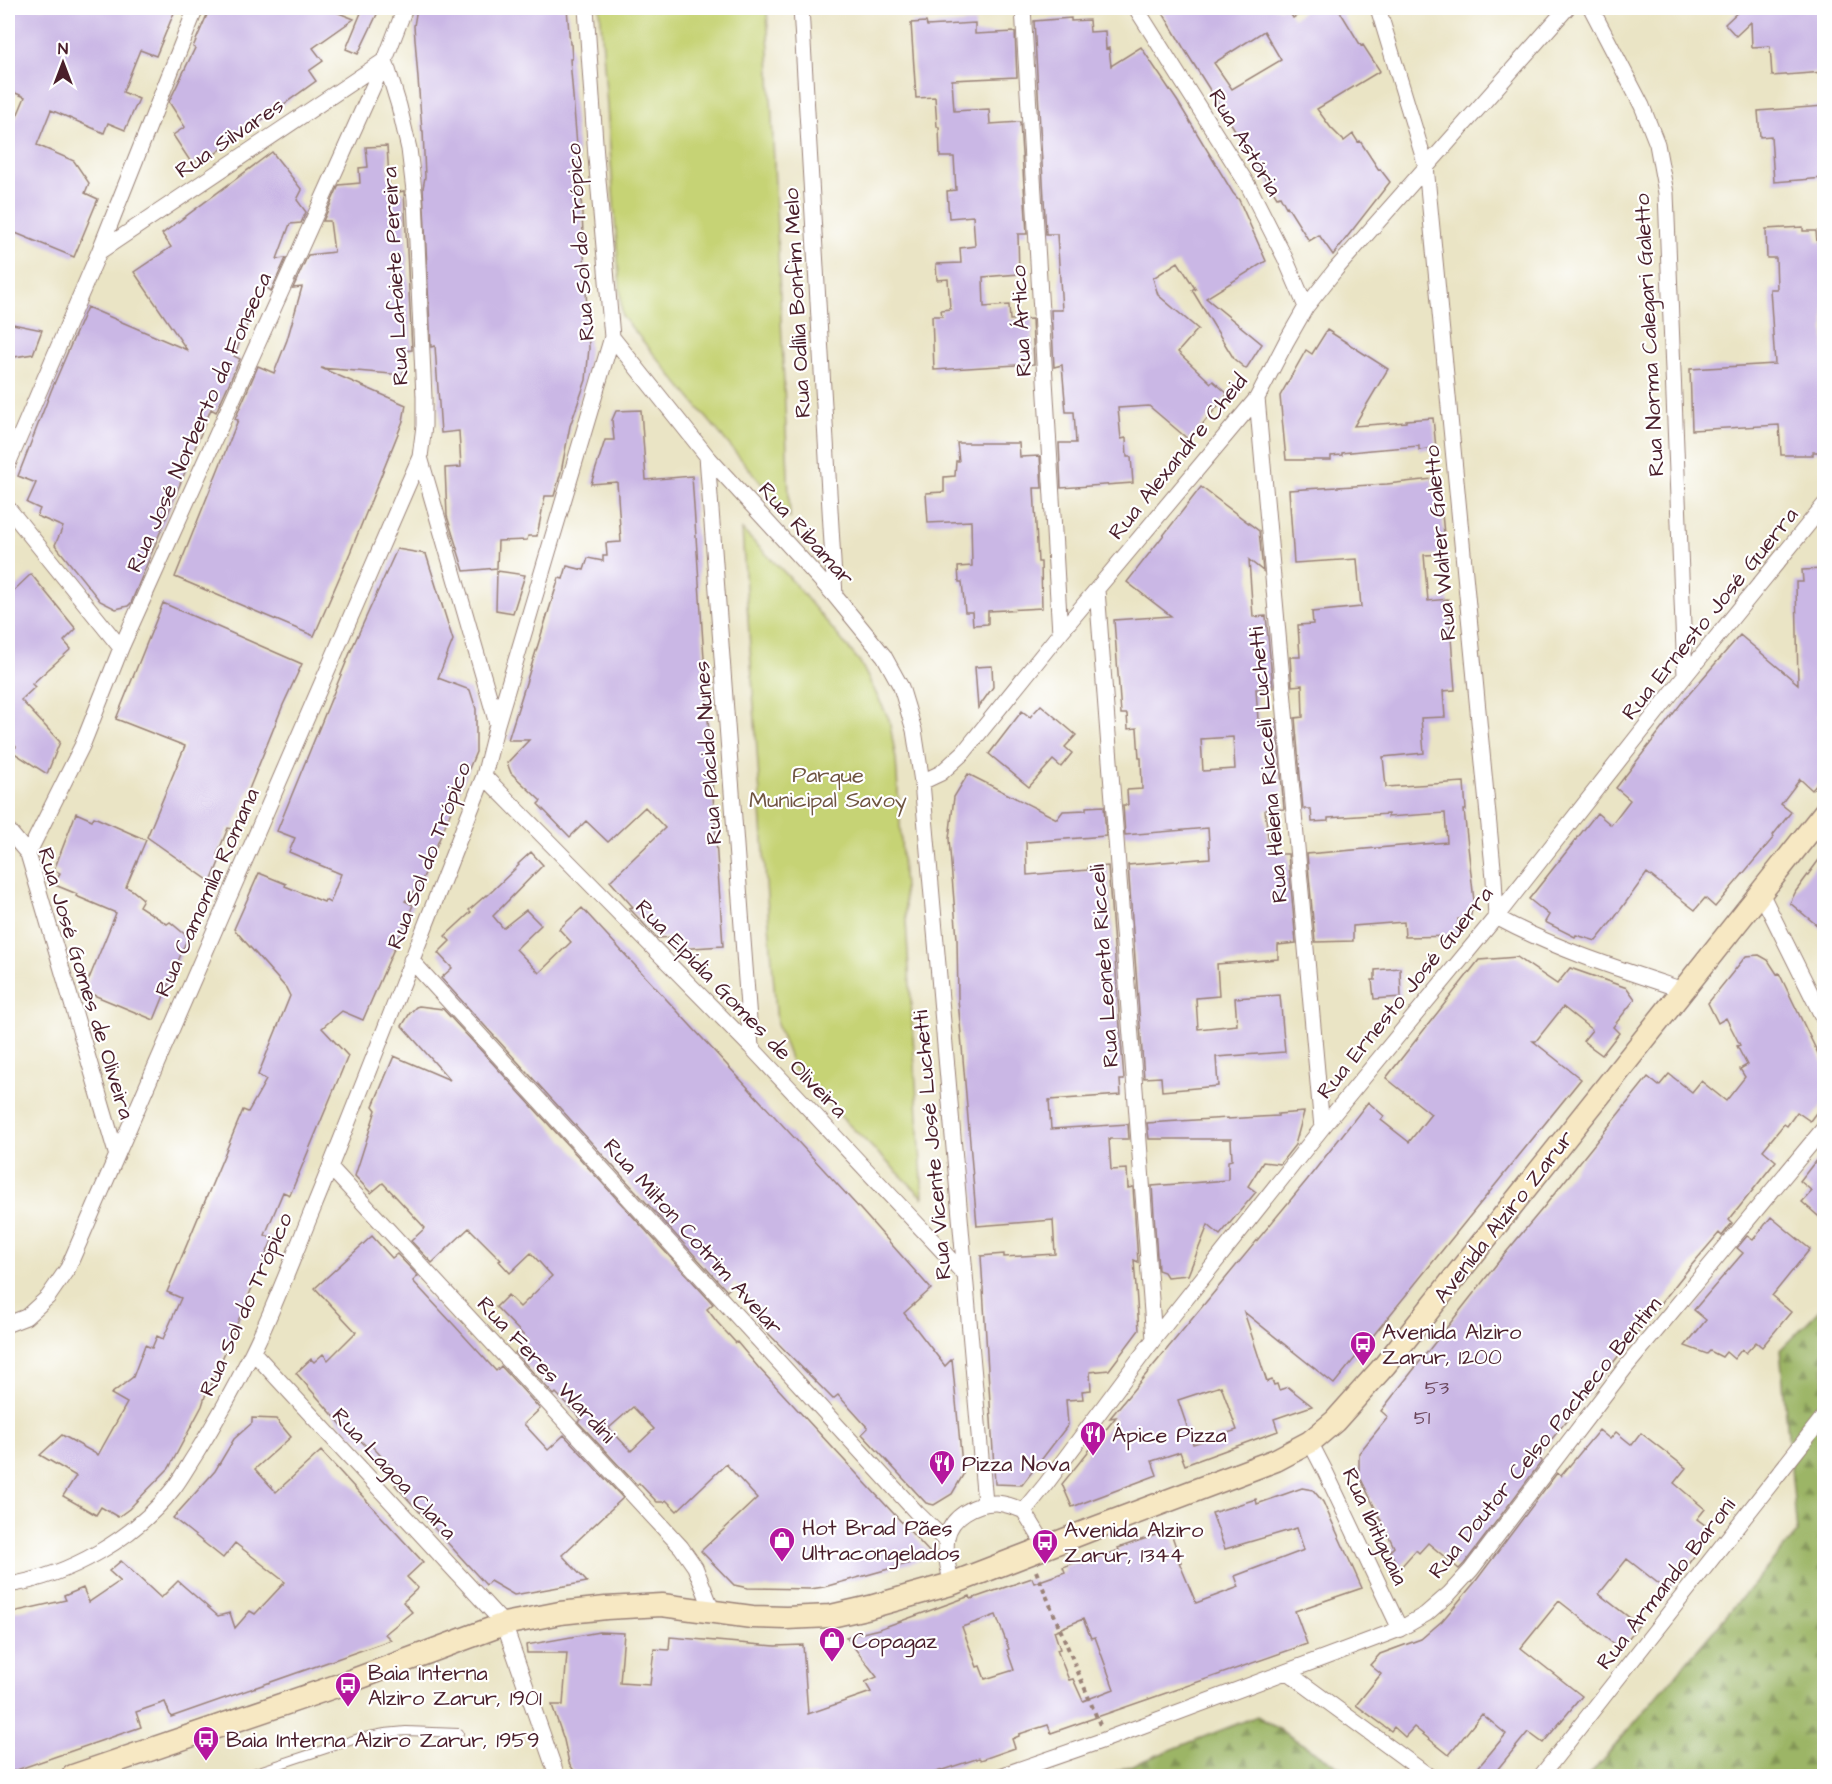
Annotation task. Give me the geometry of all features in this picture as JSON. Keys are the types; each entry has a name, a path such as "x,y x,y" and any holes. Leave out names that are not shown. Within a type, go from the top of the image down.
{"street":[{"path":"8,464 99,252 196,8"},
{"name":"Rua José Norberto da Fonseca","path":"28,854 82,746 121,648 384,60 405,8"},
{"name":"Rua Sol do Trópico","path":"8,1585 67,1569 108,1546 140,1524 173,1489 217,1420 253,1352 330,1167 484,776 497,724 612,337 596,158 586,8"},
{"name":"Rua Odília Bonfim Melo","path":"801,8 835,596"},
{"name":"Rua Ártico","path":"1023,8 1060,633"},
{"name":"Rua Astória","path":"1136,8 1249,187 1285,258 1306,307"},
{"name":"Rua Walter Galetto","path":"1378,8 1426,166 1496,917"},
{"name":"Rua Alexandre Cheid","path":"922,782 941,773 964,752 1060,633 1257,398 1306,307 1426,166 1567,8"},
{"name":"Rua Norma Calegari Galetto","path":"1591,8 1641,106 1657,144 1666,193 1685,676"},
{"name":"Rua Silvares","path":"99,252 384,60"},
{"name":"Rua Lafaiete Pereira","path":"384,60 399,106 409,149 415,199 424,388 424,426 420,457"},
{"name":"Rua Ribamar","path":"612,337 707,456 835,596 884,656 901,687 914,730 922,782"},
{"name":"Rua Helena Ricceli Luchetti","path":"1257,398 1322,1128"},
{"name":"Rua Plácido Nunes","path":"707,456 751,1047"},
{"path":"420,457 497,724"},
{"name":"Rua Camomila Romana","path":"8,1324 26,1317 41,1304 68,1269 420,457"},
{"name":"Rua Ernesto José Guerra","path":"1024,1511 1154,1339 1322,1128 1496,917 1685,676 1824,506"},
{"path":"8,508 121,648"},
{"name":"Rua Leoneta Ricceli","path":"1097,590 1154,1339"},
{"name":"Rua Elpídia Gomes de Oliveira","path":"484,776 751,1047 965,1275"},
{"name":"Rua Vicente José Luchetti","path":"922,782 985,1503"},
{"name":"Avenida Alziro Zarur","path":"73,1776 348,1682 504,1624 560,1613 662,1605 764,1617 831,1616 870,1607 951,1584 1268,1464 1310,1442 1339,1417 1385,1365 1824,813"},
{"name":"Rua José Gomes de Oliveira","path":"8,830 28,854 116,1154"},
{"path":"1761,893 1824,1020"},
{"path":"1496,917 1554,944 1683,990"},
{"name":"Rua Milton Cotrim Avelar","path":"411,960 917,1513 946,1540"},
{"name":"Rua Doutor Celso Pacheco Bentim","path":"1000,1776 1287,1672 1400,1629 1426,1614 1471,1570 1625,1368 1824,1128"},
{"name":"Rua Feres Wardini","path":"330,1167 681,1547 697,1572 713,1612"},
{"name":"Rua Lagoa Clara","path":"253,1352 504,1624"},
{"name":"Rua Armando Baroni","path":"1541,1776 1824,1416"},
{"name":"Rua Ibitiguaia","path":"1310,1442 1400,1629"},
{"path":"951,1584 946,1540 948,1530 957,1519 985,1503 998,1503 1024,1511 1037,1550"},
{"path":"504,1624 557,1776"},
{"path":"1287,1672 1429,1776"}],"lane":[{"path":"244,1776 359,1738 406,1731 459,1733"}],"path":[{"path":"1037,1550 1104,1740"}],"green space":[{"path":"600,8 767,8 790,518 622,316"},
{"name":"Parque Municipal Savoy","path":"742,530 788,576 860,662 889,719 896,759 923,1197 795,1072 777,1024"},
{"path":"1824,1305 1824,1776 1589,1776 1797,1533 1780,1350"},
{"path":"1257,1716 1354,1776 1104,1776"}],"building":[{"path":"11,8 176,8 156,56 140,50 123,92 139,99 125,130 108,123 104,133 51,110 37,145 74,161 89,183 85,193 98,199 74,257 8,230 8,126 12,128 25,97 8,90 8,17"},
{"path":"210,8 326,8 354,19 313,48 323,61 309,71 316,81 205,161 202,157 192,164 173,135 185,127 169,102 195,48 193,47"},
{"path":"363,8 380,8 358,54 346,49"},
{"path":"417,8 567,8 581,195 589,348 586,380 570,426 554,496 545,496 537,536 528,536 527,540 498,541 497,568 464,571 447,516 445,468 461,467 459,431 441,433 435,346 431,347 423,188 425,177 423,131 414,26"},
{"path":"1160,8 1287,8 1293,18 1310,8 1338,8 1361,46 1363,45 1380,71 1317,109 1344,141 1353,134 1358,142 1360,141 1390,182 1333,255 1319,235 1309,241 1280,196 1277,197","holes":["1264,31 1281,60 1232,89 1214,63"]},
{"path":"1742,8 1824,8 1824,72 1772,76 1770,46 1752,47 1751,22 1736,36 1725,24"},
{"path":"1071,18 1071,21 1089,20 1090,32 1105,31 1106,49 1109,48 1111,66 1141,47 1239,200 1266,261 1206,298 1262,344 1246,369 1234,359 1192,290 1194,288 1196,290 1178,262 1153,278 1158,295 1198,329 1178,352 1211,383 1213,381 1228,394 1189,440 1149,406 1118,408 1121,439 1126,438 1127,457 1131,457 1133,483 1061,488 1059,443 1076,443 1074,412 1066,412 1062,365 1054,367 1051,310 1062,310 1057,234 1046,234 1034,21"},
{"path":"926,22 927,26 975,23 975,34 1015,32 1017,77 952,80 954,111 989,109 990,124 1020,122 1027,234 1018,234 1019,274 983,277 984,307 1009,305 1010,320 1032,319 1034,364 934,370 932,316 942,316 941,310 950,309 948,279 937,280 936,264 961,263 960,248 975,246 973,216 949,218 947,191 956,190 954,157 940,157 935,97 916,98 911,23"},
{"path":"1824,106 1824,178 1774,182 1771,136 1760,137 1758,111"},
{"path":"387,146 390,194 404,191 412,350 405,351 403,375 321,368 406,405 403,421 314,636 175,577 238,420 235,419 258,366 274,373 287,340 302,287 293,288 308,255 334,252 330,221 323,221 339,185 360,183 359,168 368,167 366,147"},
{"path":"272,152 302,190 297,200 306,212 301,223 290,224 277,259 286,258 271,291 264,285 234,356 240,359 216,412 211,409 131,603 116,609 100,601 55,545 63,527 37,516 40,509 27,503 36,483 18,476 87,307 187,350 134,272 171,247 162,234"},
{"path":"1803,227 1803,231 1816,231 1817,242 1824,242 1824,452 1813,452 1813,455 1781,455 1779,425 1692,430 1690,369 1775,364 1770,289 1777,289 1776,258 1767,258 1766,229"},
{"path":"8,323 42,330 33,354 8,358"},
{"path":"1327,330 1388,369 1354,426 1433,418 1436,448 1419,450 1419,446 1342,453 1342,455 1331,456 1331,460 1286,460 1280,396 1306,350 1312,354"},
{"path":"641,410 646,480 692,476 723,946 678,949 677,937 657,938 629,908 633,907 610,881 665,828 645,807 608,842 586,821 570,837 538,804 541,801 511,773 507,763 529,740 508,740 559,578 563,579 567,566 584,570 588,558 603,561 603,556 607,556 606,543 621,542 617,482 591,484 605,440 614,440 612,420 616,411"},
{"path":"957,443 1019,443 1020,457 1040,456 1042,488 1034,488 1038,562 1041,562 1042,608 988,611 988,624 973,625 972,612 965,612 958,567 972,566 971,521 928,523 926,493 944,492 944,477 955,476 956,461 959,461"},
{"path":"1432,479 1433,494 1440,494 1446,554 1424,555 1428,601 1448,599 1455,690 1443,691 1445,717 1421,718 1424,753 1383,757 1386,787 1464,782 1466,810 1464,810 1474,901 1470,919 1458,919 1459,936 1405,937 1404,922 1353,926 1353,941 1315,942 1307,854 1447,842 1445,813 1328,818 1328,821 1312,822 1311,809 1303,809 1295,718 1303,717 1302,685 1292,686 1290,657 1300,657 1298,625 1313,624 1312,612 1361,607 1357,559 1294,563 1289,490"},
{"path":"1201,487 1259,531 1263,571 1249,560 1253,617 1266,616 1273,688 1256,689 1258,720 1276,719 1284,809 1265,810 1270,854 1288,854 1296,943 1278,945 1278,959 1217,964 1219,996 1196,998 1198,1029 1237,1025 1235,998 1280,995 1285,1052 1216,1057 1218,1086 1162,1091 1161,1077 1144,1078 1128,865 1210,858 1208,828 1125,835 1123,805 1128,805 1127,790 1142,789 1141,758 1139,758 1137,728 1128,729 1127,714 1121,714 1114,620 1171,616 1127,582","holes":["1233,737 1235,769 1203,771 1201,739"]},
{"path":"397,549 426,554 453,640 438,678 470,690 476,709 476,752 420,885 405,901 413,905 363,1020 342,1011 322,1028 348,1056 290,1195 283,1192 265,1235 273,1238 202,1406 169,1468 129,1509 118,1517 101,1507 96,1515 63,1496 76,1476 40,1455 62,1435 98,1455 127,1403 111,1394 133,1377 145,1345 152,1348 157,1336 163,1339 181,1298 167,1292 243,1110 248,1112 266,1080 258,1075 290,996 286,988 234,929 259,873 286,884 285,886 330,903 341,874 289,852 295,838 277,831 352,648"},
{"path":"1824,569 1824,707 1817,717 1824,722 1824,776 1812,790 1800,779 1781,804 1791,812 1773,835 1774,837 1715,907 1705,898 1695,910 1647,873 1596,941 1576,935 1575,937 1545,922 1549,915 1529,899 1597,813 1611,825 1630,800 1616,788 1683,701 1740,635 1798,684 1796,582 1803,582 1802,570"},
{"path":"497,571 525,575 513,613 496,610"},
{"path":"31,574 76,629 64,641 71,649 32,684 35,687 21,700 60,742 47,774 11,751 16,747 8,738 8,596"},
{"path":"163,603 302,664 233,829 228,828 217,855 221,857 211,882 147,837 185,746 116,719"},
{"path":"992,666 993,687 978,708 975,667"},
{"path":"1041,705 1076,735 1065,747 1072,753 1061,767 1053,760 1029,787 989,754 1022,711 1030,717"},
{"path":"968,774 1057,819 1063,811 1104,806 1106,836 1026,842 1027,875 1108,866 1124,1080 1120,1080 1121,1095 1049,1100 1051,1129 1128,1124 1129,1139 1109,1139 1111,1170 1127,1169 1128,1188 1133,1187 1138,1262 1134,1260 1139,1330 1109,1370 1090,1372 1091,1390 1082,1391 1083,1399 1066,1400 1068,1425 1022,1485 995,1484 981,1256 1055,1254 1053,1220 977,1226 958,999 957,939 949,839 954,797"},
{"path":"76,813 92,820 94,817 146,840 126,887 143,899 139,906 167,924 170,922 188,937 154,1020 84,991 116,913 55,885 60,873 54,870"},
{"path":"531,852 543,865 493,916 503,928 526,910 541,925 516,949 539,973 571,942 559,929 582,908 931,1289 904,1313 945,1366 952,1359 963,1475 952,1494 934,1505 926,1503 862,1434 868,1428 838,1395 833,1399 758,1323 764,1317 735,1283 727,1291 441,978 452,968 438,953 450,941 445,936 471,912 469,910 487,896"},
{"path":"1824,853 1824,931 1790,903"},
{"path":"1759,955 1768,960 1777,974 1779,973 1824,1066 1824,1102 1810,1121 1797,1112 1787,1126 1784,1124 1763,1150 1776,1161 1729,1220 1732,1223 1722,1236 1719,1233 1690,1267 1547,1445 1538,1457 1542,1461 1464,1564 1459,1569 1428,1543 1419,1553 1416,1550 1399,1569 1390,1551 1394,1547 1359,1475 1359,1453 1388,1417 1381,1411 1648,1077 1659,1086 1669,1074 1692,1092 1701,1081 1726,1101 1745,1077 1740,1069 1747,1065 1726,1018 1718,1023 1708,1003 1746,956"},
{"path":"1517,957 1557,984 1570,968 1627,988 1635,999 1613,1027 1619,1033 1602,1055 1583,1041 1592,1030 1563,1007 1536,1041 1533,1041 1581,1079 1334,1384 1244,1312 1267,1382 1272,1380 1274,1385 1277,1384 1279,1390 1288,1387 1312,1406 1274,1419 1278,1431 1185,1465 1180,1452 1152,1461 1157,1475 1072,1507 1062,1484 1116,1417 1110,1418 1307,1180 1368,1102 1384,1116 1381,1120 1409,1142 1431,1114 1386,1078 1479,960","holes":["1221,1386 1237,1430 1193,1444 1178,1400"]},
{"path":"1400,968 1401,997 1374,999 1372,980 1375,980 1375,970"},
{"path":"416,1007 443,1009 713,1304 707,1309 717,1322 932,1555 824,1587 810,1589 748,1588 734,1585 701,1551 757,1498 726,1464 677,1511 666,1500 657,1502 639,1483 637,1485 578,1422 581,1419 556,1393 554,1395 515,1353 528,1340 496,1307 508,1295 520,1307 552,1276 531,1253 510,1273 499,1261 501,1260 469,1228 432,1263 411,1241 425,1228 383,1183 371,1193 355,1176 376,1110 373,1106 394,1056 450,1080 402,1026","holes":["633,1407 654,1429 631,1451 609,1428"]},
{"path":"1304,1112 1295,1145 1280,1164 1263,1162 1248,1186 1256,1192 1220,1235 1208,1225 1188,1275 1167,1277 1164,1272 1158,1270 1152,1186 1228,1180 1228,1161 1232,1160 1231,1139 1149,1139 1147,1123 1278,1116 1278,1114"},
{"path":"1824,1150 1824,1221 1802,1202 1812,1191 1800,1181"},
{"path":"1771,1217 1810,1249 1772,1296 1791,1312 1762,1347 1756,1342 1746,1353 1742,1349 1734,1359 1726,1352 1722,1357 1710,1351 1707,1354 1685,1346 1706,1320 1694,1310 1743,1253 1737,1248 1747,1236 1753,1240"},
{"path":"372,1236 392,1258 397,1254 418,1276 413,1281 496,1371 501,1366 540,1409 524,1424 548,1450 564,1435 623,1498 562,1555 587,1582 514,1595 490,1581 486,1585 395,1485 402,1479 370,1444 367,1447 356,1436 353,1438 296,1373 311,1359 314,1362 323,1354 328,1360 356,1332 315,1288"},
{"path":"252,1418 276,1419 291,1437 255,1469 276,1492 321,1451 423,1562 407,1577 418,1588 403,1602 412,1612 385,1634 391,1640 171,1717 165,1702 136,1712 141,1727 8,1773 8,1613 66,1600 64,1596 83,1588 89,1602 120,1581 109,1571 121,1561 161,1598 178,1581 218,1616 230,1613 235,1628 250,1611 255,1614 285,1582 235,1543 223,1558 173,1518 215,1471 234,1439 252,1423"},
{"path":"1599,1430 1610,1439 1616,1432 1632,1445 1641,1433 1686,1468 1674,1483 1705,1509 1697,1519 1713,1531 1668,1591 1627,1559 1599,1594 1639,1625 1620,1649 1559,1601 1521,1648 1582,1696 1543,1743 1528,1732 1492,1776 1471,1776 1506,1734 1482,1714 1449,1755 1414,1727 1405,1737 1394,1727 1391,1731 1356,1705 1381,1674 1370,1665 1380,1654 1421,1639 1442,1621 1475,1582 1557,1473 1561,1476"},
{"path":"1302,1488 1313,1490 1323,1502 1362,1588 1295,1611 1307,1644 1051,1733 1048,1725 1019,1734 1012,1739 1015,1748 924,1776 609,1776 583,1774 574,1771 569,1763 552,1705 563,1705 567,1653 527,1653 526,1645 599,1632 624,1633 620,1683 650,1685 654,1649 669,1650 670,1637 775,1646 803,1645 808,1714 871,1692 865,1682 877,1677 846,1637 879,1629 970,1596 971,1599 1032,1578 1034,1583 1065,1572 1063,1567 1082,1560 1083,1563 1170,1530 1181,1562 1179,1562 1196,1603 1239,1587 1235,1576 1304,1550 1297,1528 1225,1549 1212,1513 1256,1499 1257,1504","holes":["996,1615 1014,1670 985,1679 980,1666 977,1667 962,1627","1083,1619 1091,1638 1095,1637 1114,1689 1083,1701 1073,1679 1069,1680 1057,1650 1060,1649 1054,1631"]}],"place":[{"name":"Avenida Alziro Zarur, 1200","path":"1363,1367"},
{"name":"Ápice Pizza","path":"1093,1457"},
{"name":"Pizza Nova","path":"942,1486"},
{"name":"Hot Brad Pães Ultracongelados","path":"782,1563"},
{"name":"Avenida Alziro Zarur, 1344","path":"1045,1565"},
{"name":"Copagaz","path":"832,1663"},
{"name":"Baia Interna Alziro Zarur, 1901","path":"348,1708"},
{"name":"Baia Interna Alziro Zarur, 1959","path":"206,1762"}]}
